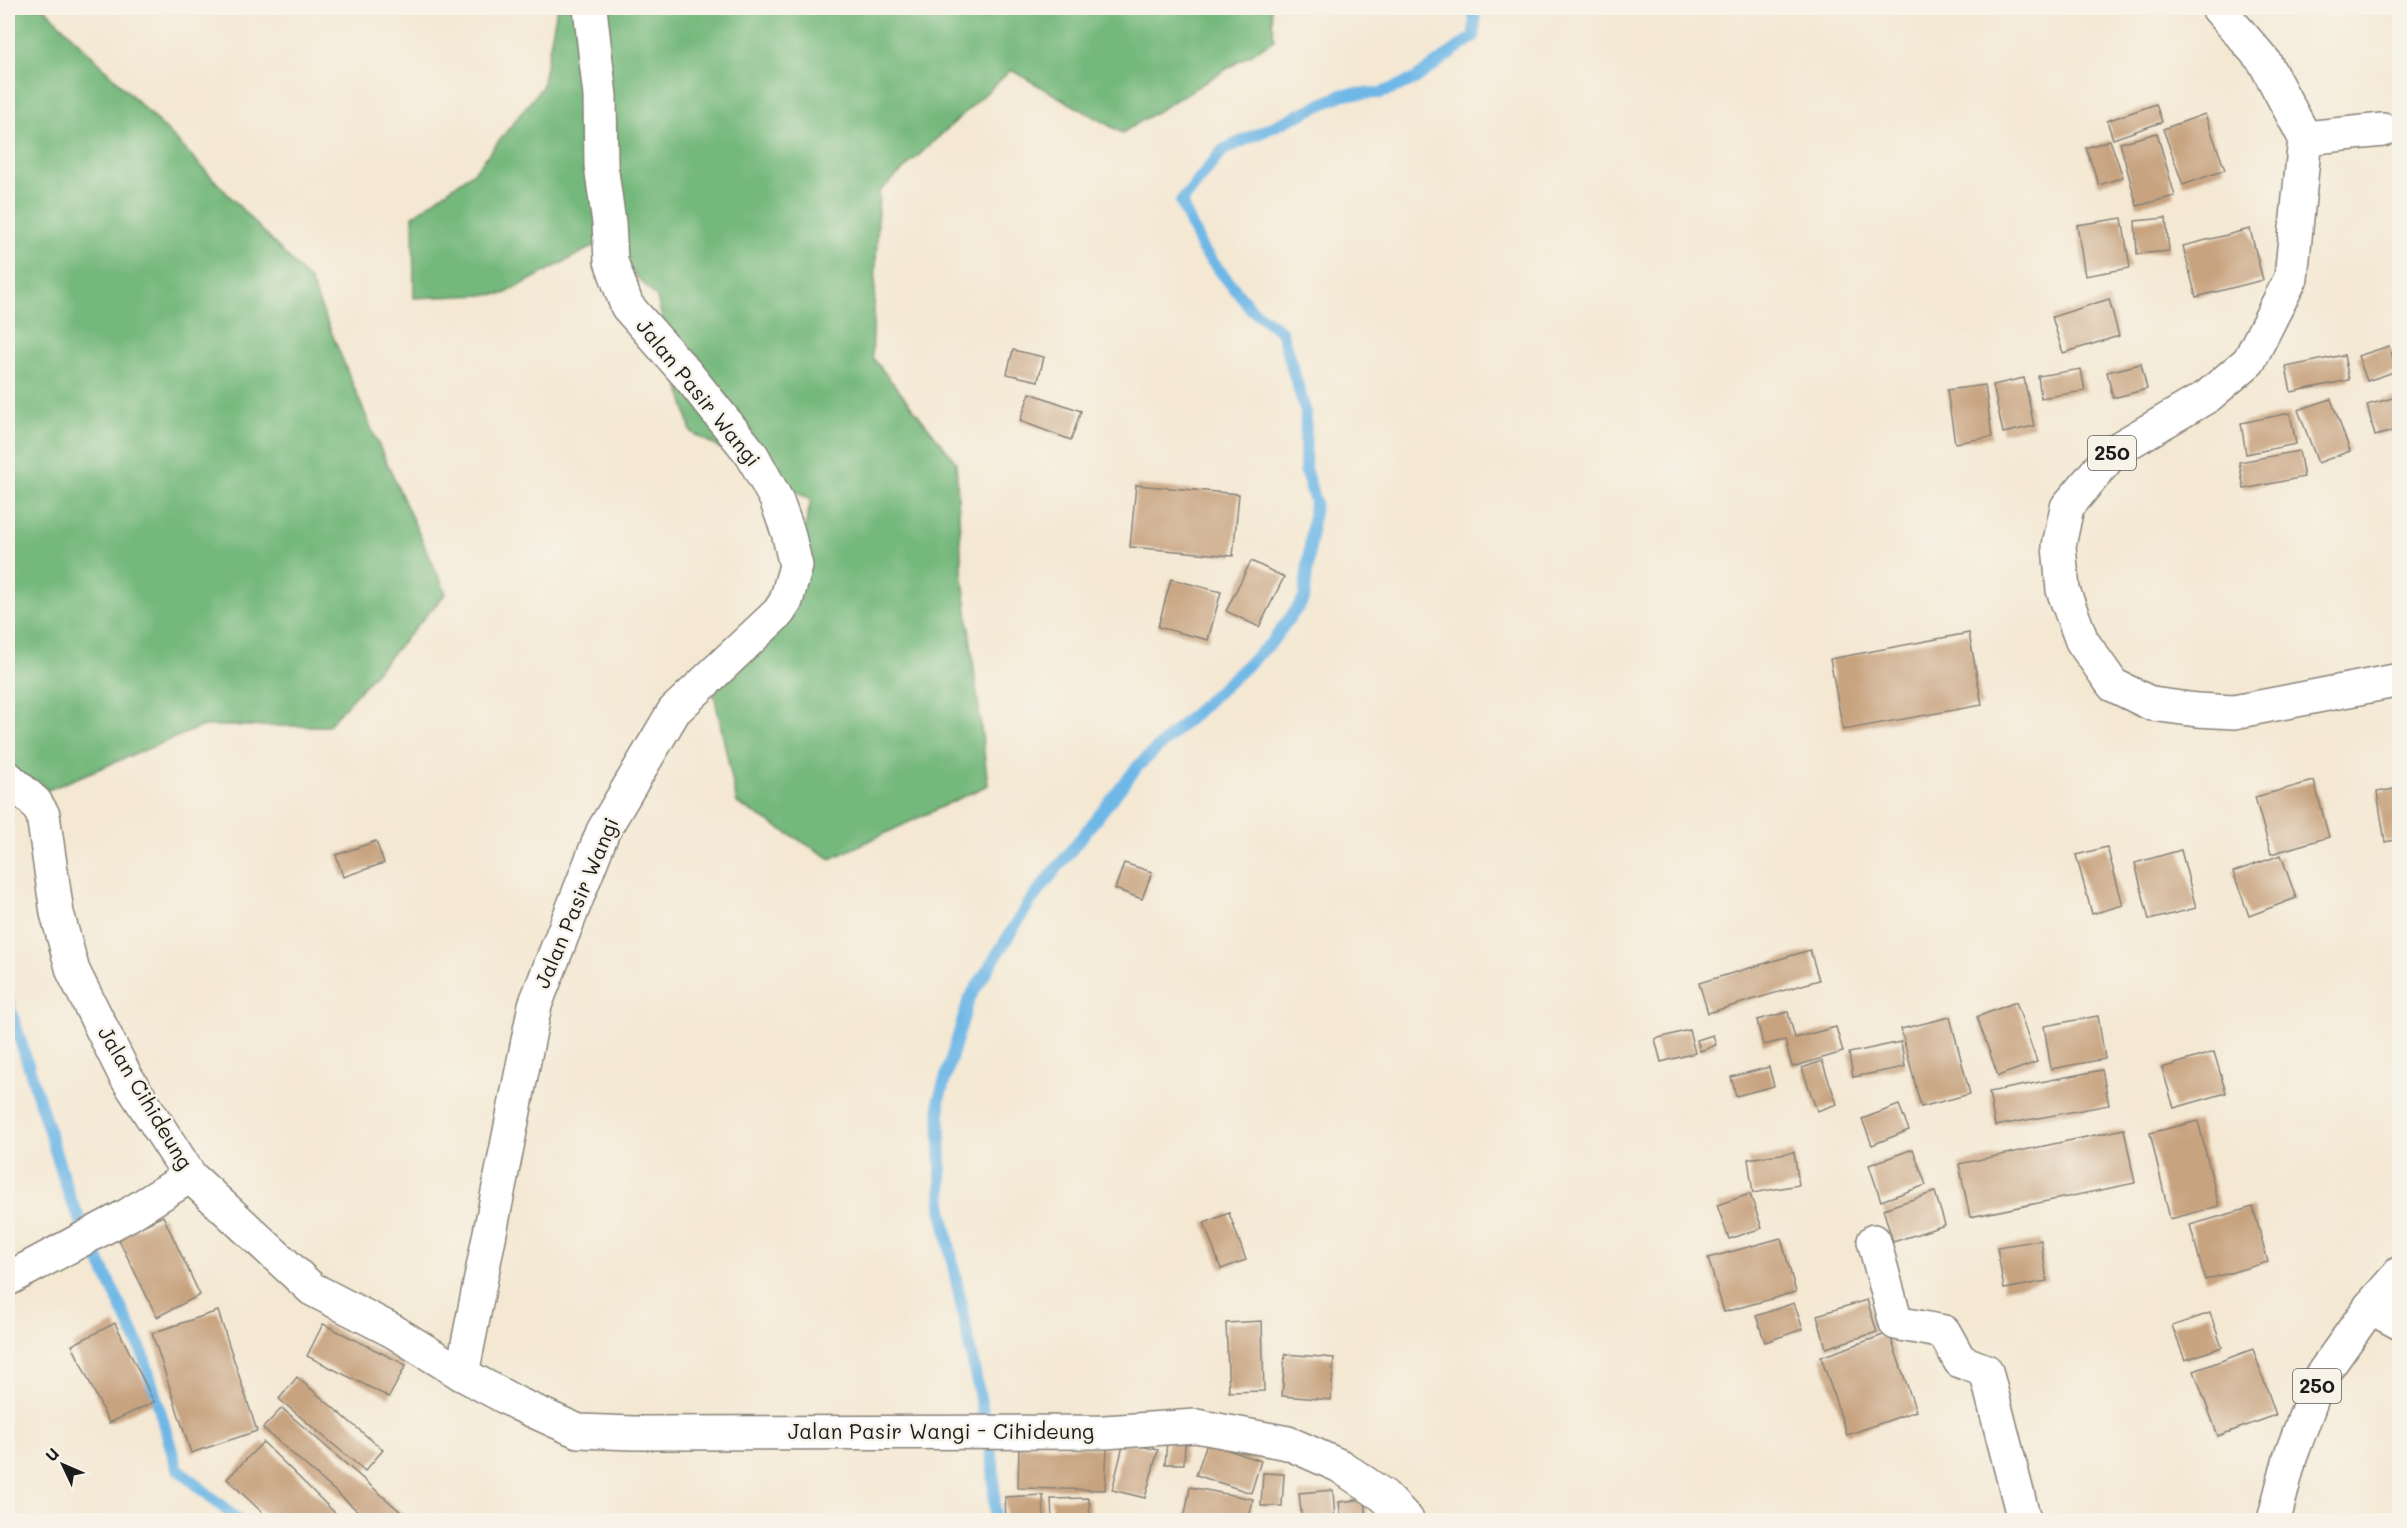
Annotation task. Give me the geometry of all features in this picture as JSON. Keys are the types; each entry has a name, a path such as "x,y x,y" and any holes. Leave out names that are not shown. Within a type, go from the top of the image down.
{"street":[{"name":"Jalan Pasir Wangi","path":"462,1374 535,1005 603,831 674,711 779,612 786,601 796,566 788,532 776,499 752,455 687,374 627,306 611,261 609,223 601,165 600,96 590,8"},
{"path":"2218,8 2264,62 2306,138 2383,130"},
{"name":"250","path":"2306,138 2291,278 2249,361 2208,396 2114,451 2067,507 2059,546 2063,590 2082,641 2113,685 2152,704 2234,712 2400,680"},
{"name":"Jalan Cihideung","path":"8,778 35,802 43,815 57,913 73,971 125,1075 190,1176 312,1289 393,1331 462,1374"},
{"path":"8,1279 128,1215 190,1176"},
{"path":"1874,1241 1896,1323 1944,1332 1960,1361 1986,1371 2024,1521"},
{"name":"250","path":"2274,1521 2290,1458 2319,1379 2370,1307 2400,1273"},
{"path":"2370,1307 2400,1323"},
{"name":"Jalan Pasir Wangi - Cihideung","path":"462,1374 518,1404 578,1431 634,1433 1104,1432 1196,1426 1288,1443 1340,1466 1384,1497 1407,1521"}],"green space":[{"path":"8,8 44,8 186,150 310,281 371,428 446,593 328,726 203,726 38,794 8,761"},
{"path":"557,8 1271,8 1274,40 1122,133 1011,70 879,192 872,357 956,462 962,570 988,785 831,859 737,803 714,694 790,595 811,500 691,432 657,298 603,241 504,294 414,298 413,216 475,171 542,87"}],"building":[{"path":"2156,104 2162,122 2113,139 2107,121"},
{"path":"2205,114 2225,170 2183,185 2163,129"},
{"path":"2157,133 2175,196 2137,206 2120,143"},
{"path":"2110,140 2123,177 2099,185 2086,148"},
{"path":"2122,218 2130,268 2085,276 2077,225"},
{"path":"2166,218 2169,251 2137,254 2135,221"},
{"path":"2250,229 2263,280 2196,297 2183,246"},
{"path":"2109,299 2119,336 2063,353 2052,317"},
{"path":"2389,346 2397,371 2367,381 2358,356"},
{"path":"1013,350 1044,357 1038,381 1007,374"},
{"path":"2344,355 2349,380 2291,392 2286,367"},
{"path":"2141,364 2147,389 2113,398 2107,372"},
{"path":"2081,369 2085,391 2041,398 2038,376"},
{"path":"2024,378 2034,426 2003,433 1993,385"},
{"path":"1985,385 1992,437 1955,443 1947,390"},
{"path":"1030,393 1081,411 1071,440 1020,421"},
{"path":"2400,396 2400,429 2375,436 2367,405"},
{"path":"2331,399 2350,451 2318,463 2298,410"},
{"path":"2290,413 2296,444 2246,454 2241,423"},
{"path":"2299,451 2304,477 2244,489 2239,462"},
{"path":"1136,485 1239,494 1233,556 1130,547"},
{"path":"1251,561 1284,577 1259,627 1226,611"},
{"path":"1171,579 1221,592 1208,640 1158,627"},
{"path":"1969,633 1982,705 1843,730 1830,659"},
{"path":"2314,781 2329,837 2271,854 2255,797"},
{"path":"2400,788 2400,839 2385,842 2377,792"},
{"path":"376,841 384,863 343,877 336,855"},
{"path":"2107,847 2123,905 2092,914 2076,855"},
{"path":"2181,850 2196,908 2149,920 2135,863"},
{"path":"2281,855 2296,898 2249,916 2233,872"},
{"path":"1124,863 1152,872 1142,899 1115,889"},
{"path":"1810,950 1819,980 1708,1013 1699,983"},
{"path":"2016,1002 2037,1062 1998,1076 1977,1017"},
{"path":"1788,1012 1795,1038 1836,1027 1843,1052 1792,1067 1785,1040 1763,1045 1757,1020"},
{"path":"2098,1016 2105,1059 2051,1069 2044,1026"},
{"path":"1950,1017 1970,1094 1921,1107 1901,1029"},
{"path":"1689,1030 1695,1053 1661,1062 1655,1039"},
{"path":"1713,1035 1716,1045 1700,1051 1697,1040"},
{"path":"1901,1042 1905,1067 1853,1077 1849,1053"},
{"path":"2214,1052 2226,1093 2174,1108 2162,1068"},
{"path":"1822,1061 1837,1104 1817,1111 1802,1068"},
{"path":"1769,1067 1774,1086 1736,1096 1731,1077"},
{"path":"2102,1070 2109,1105 1995,1126 1989,1092"},
{"path":"1899,1105 1909,1130 1872,1145 1862,1119"},
{"path":"2198,1121 2219,1206 2170,1219 2150,1133"},
{"path":"2124,1129 2135,1183 1970,1217 1959,1164"},
{"path":"1913,1149 1926,1185 1881,1201 1869,1165"},
{"path":"1794,1152 1799,1185 1753,1193 1748,1159"},
{"path":"1935,1192 1945,1225 1893,1242 1883,1209"},
{"path":"1750,1194 1762,1228 1729,1239 1717,1205"},
{"path":"2253,1207 2268,1262 2205,1280 2190,1225"},
{"path":"1229,1213 1246,1260 1221,1269 1204,1223"},
{"path":"163,1216 200,1295 157,1317 118,1238"},
{"path":"1781,1238 1796,1292 1724,1312 1708,1258"},
{"path":"2041,1240 2047,1281 2004,1289 1997,1247"},
{"path":"1867,1300 1877,1332 1826,1348 1817,1315"},
{"path":"1794,1303 1803,1329 1765,1342 1756,1316"},
{"path":"218,1311 257,1431 191,1453 152,1333"},
{"path":"2210,1313 2222,1347 2185,1360 2172,1326"},
{"path":"1262,1321 1264,1391 1229,1392 1226,1323"},
{"path":"115,1323 154,1402 109,1423 72,1345"},
{"path":"323,1324 406,1365 389,1397 307,1356"},
{"path":"1889,1333 1916,1411 1847,1435 1821,1357"},
{"path":"2253,1349 2276,1415 2218,1436 2194,1371"},
{"path":"1285,1354 1334,1358 1331,1400 1282,1396"},
{"path":"297,1377 383,1450 365,1471 279,1399"},
{"path":"282,1408 410,1520 368,1520 263,1428"},
{"path":"263,1442 335,1513 328,1520 270,1520 227,1479"},
{"path":"1124,1442 1158,1450 1145,1498 1112,1490"},
{"path":"1167,1442 1185,1443 1184,1464 1165,1464"},
{"path":"1207,1443 1261,1461 1251,1493 1196,1475"},
{"path":"1019,1446 1107,1448 1105,1490 1018,1488"},
{"path":"1263,1473 1284,1474 1282,1506 1261,1506"},
{"path":"1190,1487 1253,1499 1249,1520 1184,1520"},
{"path":"1333,1490 1335,1520 1302,1520 1299,1493"},
{"path":"1043,1495 1044,1520 1006,1520 1005,1497"},
{"path":"1089,1498 1090,1520 1052,1520 1051,1499"},
{"path":"1365,1499 1367,1520 1341,1520 1339,1502"},
{"path":"1253,1518 1296,1518 1296,1520 1253,1520"}],"waterway":[{"path":"995,1520 993,1462 942,1210 939,1099 969,999 1030,902 1138,766 1271,643 1304,599 1315,502 1305,469 1306,413 1281,331 1251,309 1202,249 1181,202 1223,150 1344,94 1381,93 1415,79 1474,36 1475,19 1472,8"},
{"path":"8,1001 70,1198 143,1354 177,1468 238,1520"}]}
